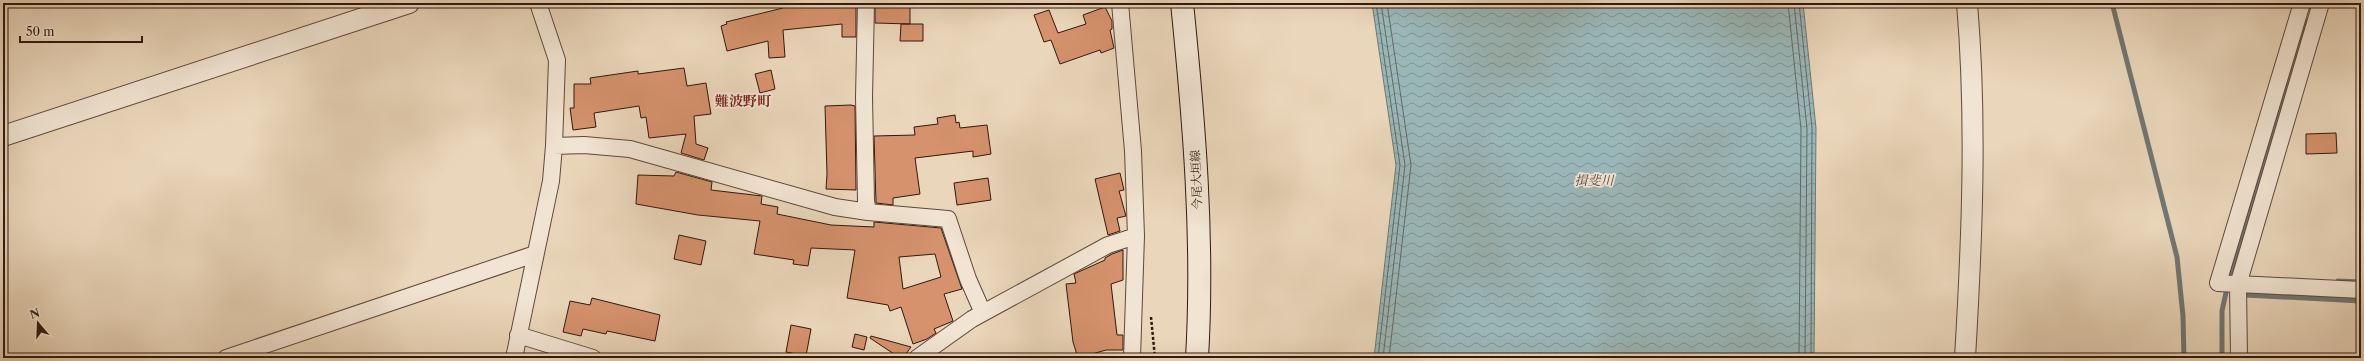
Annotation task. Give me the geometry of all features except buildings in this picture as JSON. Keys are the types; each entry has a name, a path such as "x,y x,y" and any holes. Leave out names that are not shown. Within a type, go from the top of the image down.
{"main road":[{"name":"今尾大垣線","path":"1182,3 1196,158 1200,287 1197,358"}],"street":[{"path":"3,136 410,3"},
{"path":"514,358 551,180 554,146 557,60 538,3"},
{"path":"866,3 864,97 866,201 868,212"},
{"path":"1120,3 1133,151 1136,236 1132,358"},
{"path":"1965,358 1971,254 1973,150 1967,3"},
{"path":"2302,3 2218,283 2361,290"},
{"path":"2239,358 2238,285 2321,3"},
{"path":"554,146 584,145 630,149 834,207 868,212 948,219 968,279 983,314"},
{"path":"917,358 983,314 1108,245 1136,236"},
{"path":"226,358 536,254"},
{"path":"518,335 593,358"}],"water":[{"name":"揖斐川","path":"1372,3 1803,3 1816,128 1814,358 1374,358 1396,165"}],"waterway":[{"path":"2112,3 2177,257 2183,316 2184,358"},
{"path":"2230,278 2305,21"},
{"path":"2338,281 2361,282"},
{"path":"2222,358 2222,311 2227,288"},
{"path":"2245,295 2361,301"}],"district":[{"name":"難波野町","path":"743,101"}]}
